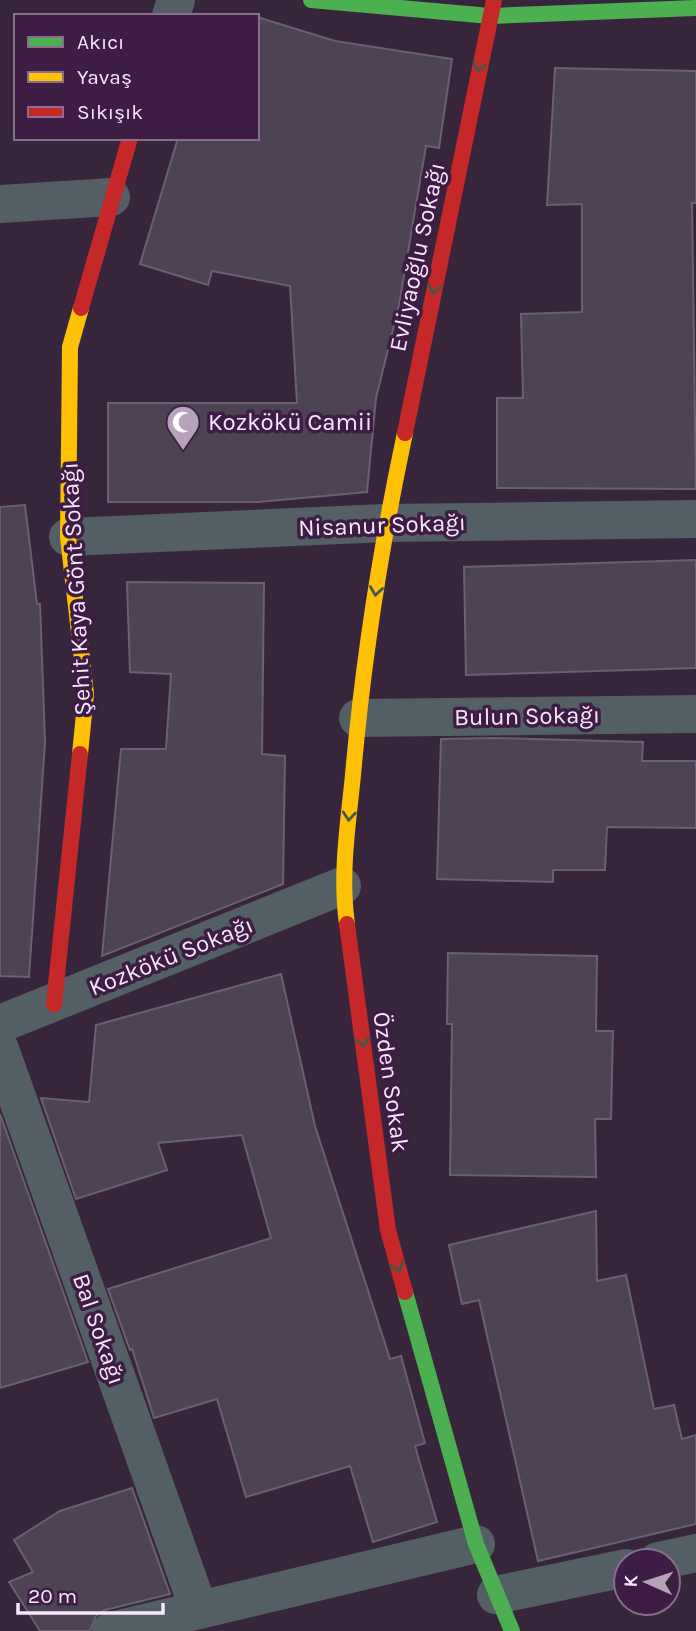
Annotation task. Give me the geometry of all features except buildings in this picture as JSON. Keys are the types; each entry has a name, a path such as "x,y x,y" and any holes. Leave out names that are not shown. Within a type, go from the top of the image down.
{"main road":[{"path":"312,0 490,16 696,8"},
{"name":"Evliyaoğlu Sokağı","path":"386,523 495,0"},
{"name":"Şehit Kaya Gönt Sokağı","path":"54,1004 86,694 68,537 70,347 129,140"},
{"name":"Özden Sokak","path":"386,523 358,718 342,886 387,1230 477,1545 512,1631"}],"street":[{"path":"0,204 111,197"},
{"name":"Nisanur Sokağı","path":"68,537 386,523 696,519"},
{"name":"Bulun Sokağı","path":"358,718 696,714"},
{"name":"Kozkökü Sokağı","path":"0,1024 342,886"},
{"name":"Bal Sokağı","path":"0,1048 199,1610"},
{"path":"111,1631 477,1545"},
{"path":"496,1595 612,1571"}],"traffic: fast":[{"path":"311,0 490,16 696,8"},
{"path":"405,1292 476,1544 512,1631"}],"traffic: slow":[{"path":"80,754 86,694 68,537 70,347 81,308"},
{"path":"347,924 344,887 346,849 362,689 388,518 405,433"}],"traffic: jam":[{"path":"405,433 494,0"},
{"path":"81,308 129,140"},
{"path":"54,1004 80,754"},
{"path":"347,924 388,1230 405,1292"}],"place":[{"name":"Kozkökü Camii","path":"183,452"}]}
